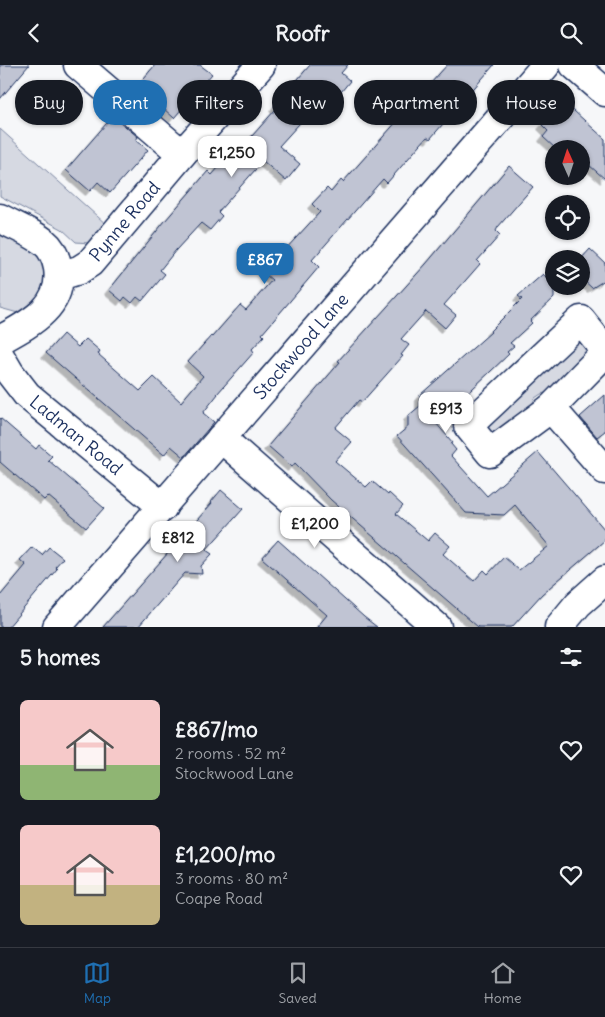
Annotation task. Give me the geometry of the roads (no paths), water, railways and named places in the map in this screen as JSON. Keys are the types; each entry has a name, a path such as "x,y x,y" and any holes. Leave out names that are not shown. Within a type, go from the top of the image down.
{"street":[{"path":"78,65 182,155"},
{"name":"Pynne Road","path":"59,276 79,270 90,263 261,65"},
{"name":"Stockwood Lane","path":"57,627 546,65"},
{"path":"574,65 605,92"},
{"path":"0,218 44,242 56,257 59,276 56,293 46,310 32,322 0,340"},
{"path":"581,320 605,351 551,408 490,453 468,426 581,320"},
{"name":"Ladman Road","path":"0,355 10,373 27,395 163,507"},
{"path":"551,408 605,470"},
{"path":"221,438 437,627"},
{"path":"559,627 578,604 605,581"}]}
